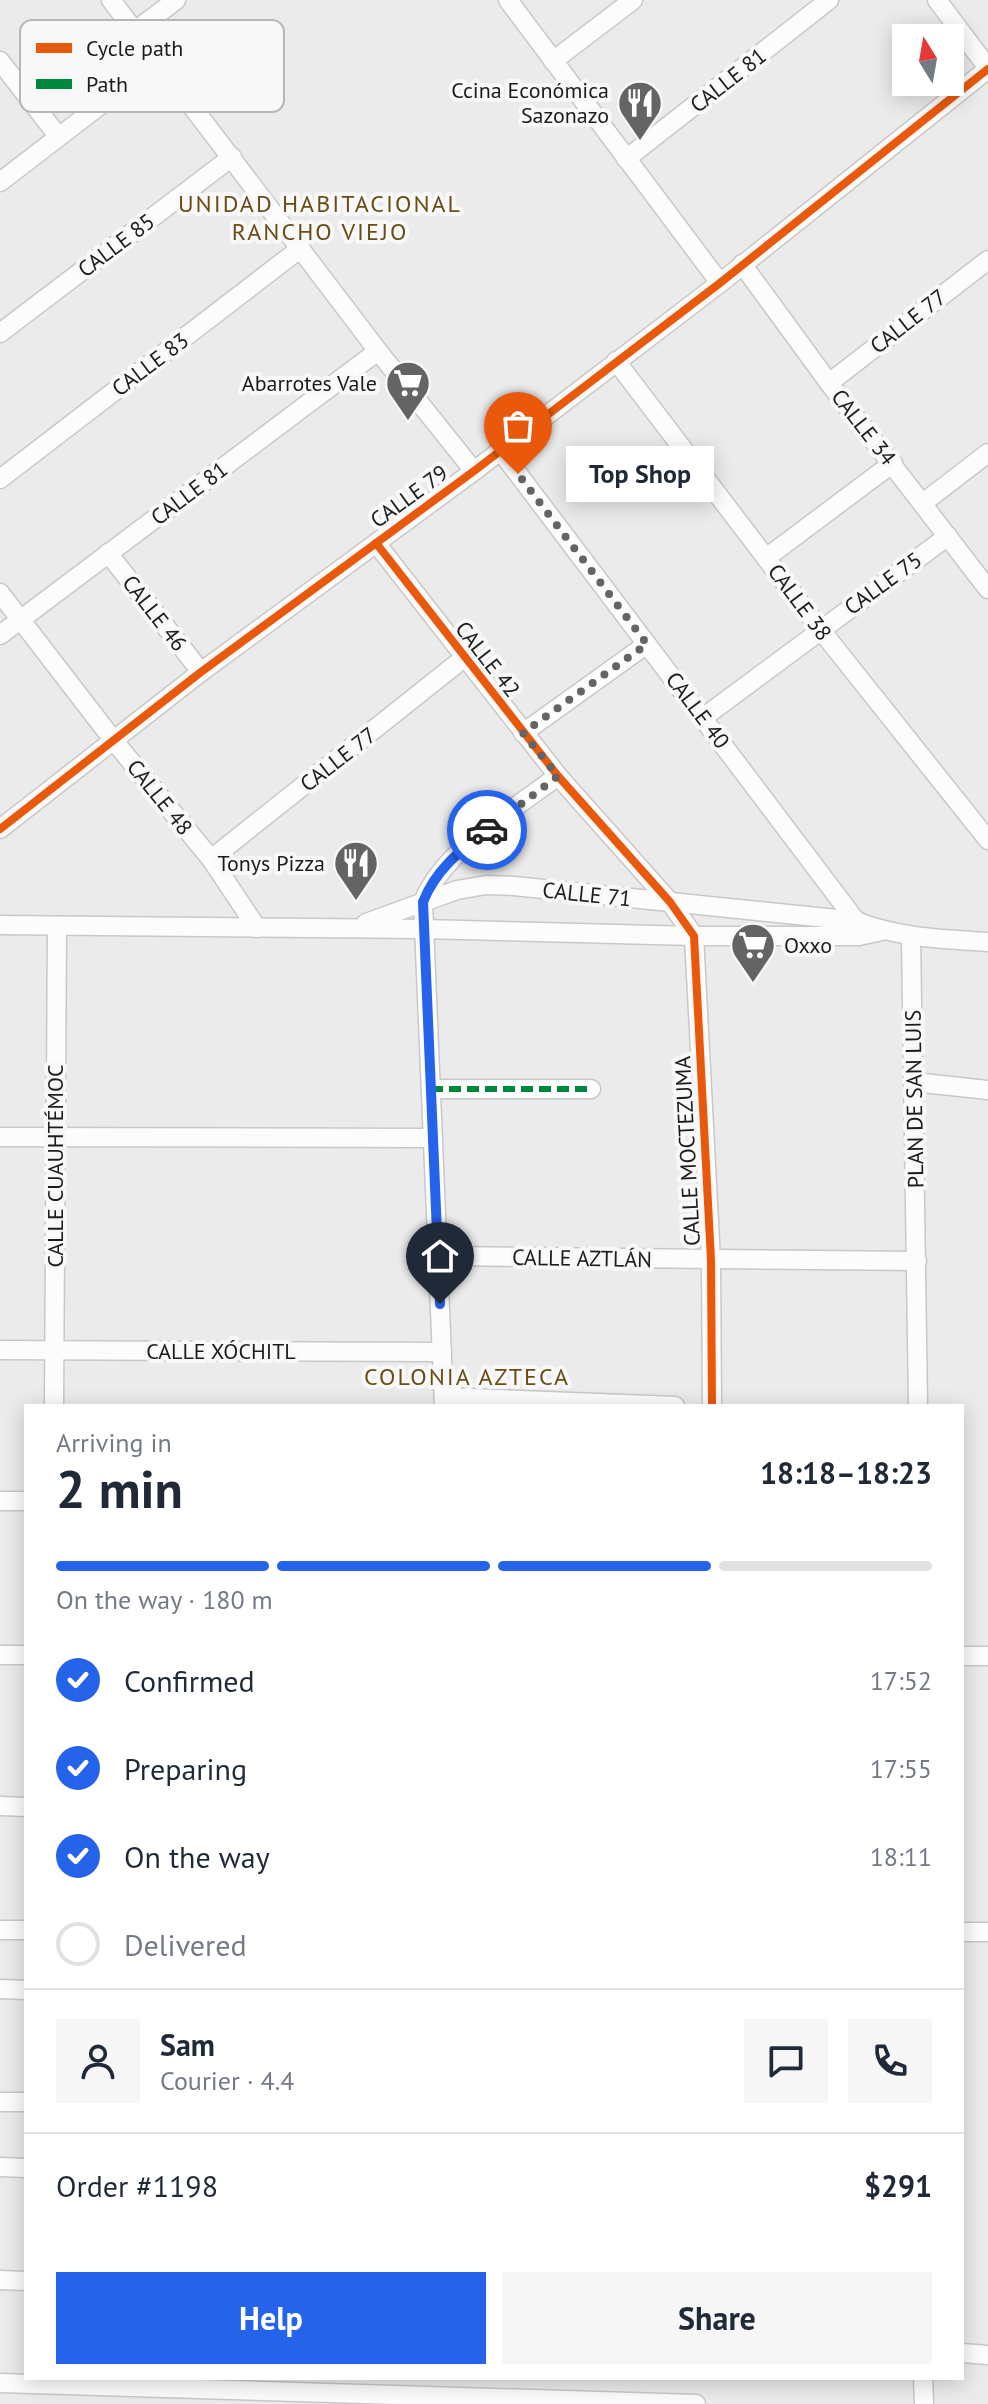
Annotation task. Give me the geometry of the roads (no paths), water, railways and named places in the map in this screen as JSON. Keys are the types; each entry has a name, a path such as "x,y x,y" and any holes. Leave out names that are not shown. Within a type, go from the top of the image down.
{"street":[{"path":"111,0 126,20"},
{"path":"150,20 176,0"},
{"path":"508,0 720,283"},
{"path":"553,61 633,0"},
{"name":"CALLE 81","path":"626,159 829,0"},
{"path":"937,0 988,68"},
{"path":"0,61 20,87"},
{"name":"CALLE 79","path":"0,829 201,672 474,471 720,283 988,68"},
{"path":"39,112 58,136"},
{"path":"0,182 90,112"},
{"path":"198,112 378,351 474,471"},
{"name":"CALLE 85","path":"0,333 232,157"},
{"name":"CALLE 83","path":"4,468 301,248"},
{"name":"CALLE 77","path":"829,383 988,260"},
{"name":"CALLE 34","path":"742,264 829,383 988,589"},
{"name":"CALLE 81","path":"0,635 378,351"},
{"name":"CALLE 38","path":"616,361 820,629 988,840"},
{"name":"CALLE 40","path":"500,450 704,717 857,928"},
{"path":"923,503 988,453"},
{"path":"766,558 893,463"},
{"name":"CALLE 75","path":"704,717 948,536"},
{"name":"CALLE 42","path":"376,543 558,776 670,902"},
{"name":"CALLE 46","path":"108,553 201,672"},
{"name":"CALLE 48","path":"0,593 114,741 211,859 257,928"},
{"path":"523,733 647,644"},
{"name":"CALLE 77","path":"211,859 464,658"},
{"path":"558,776 455,856 430,884 423,902 444,1402 560,1404"},
{"name":"CALLE 71","path":"344,929 385,918 457,890 486,885 670,902 911,936 988,942"},
{"path":"670,902 694,936"},
{"name":"CALLE 71","path":"0,925 424,929 694,936 857,928"},
{"name":"CALLE CUAUHTÉMOC","path":"54,1404 57,926"},
{"name":"CALLE MOCTEZUMA","path":"694,936 711,1260 712,1404"},
{"name":"PLAN DE SAN LUIS","path":"911,936 918,1404"},
{"path":"914,1082 988,1090"},
{"path":"431,1089 591,1089"},
{"path":"0,1137 433,1138"},
{"name":"CALLE AZTLÁN","path":"438,1256 917,1261"},
{"name":"CALLE XÓCHITL","path":"0,1350 442,1352"},
{"path":"0,1501 24,1501"},
{"path":"0,1655 24,1655"},
{"path":"964,1656 988,1656"},
{"path":"0,1806 24,1807"},
{"path":"0,1930 24,1930"},
{"path":"964,1932 988,1932"},
{"path":"0,1989 24,1990"},
{"path":"0,2102 24,2102"},
{"path":"0,2167 24,2168"},
{"path":"0,2280 24,2281"},
{"path":"964,2353 988,2355"},
{"path":"923,2380 924,2402"},
{"path":"0,2383 259,2397 696,2404"}],"place":[{"name":"Ccina Económica Sazonazo","path":"640,142"},
{"name":"Abarrotes Vale","path":"408,422"},
{"name":"Top Shop","path":"518,474"},
{"name":"Tonys Pizza","path":"356,902"},
{"name":"Oxxo","path":"753,984"}],"district":[{"name":"UNIDAD HABITACIONAL RANCHO VIEJO","path":"320,217"},
{"name":"COLONIA AZTECA","path":"467,1376"}]}
